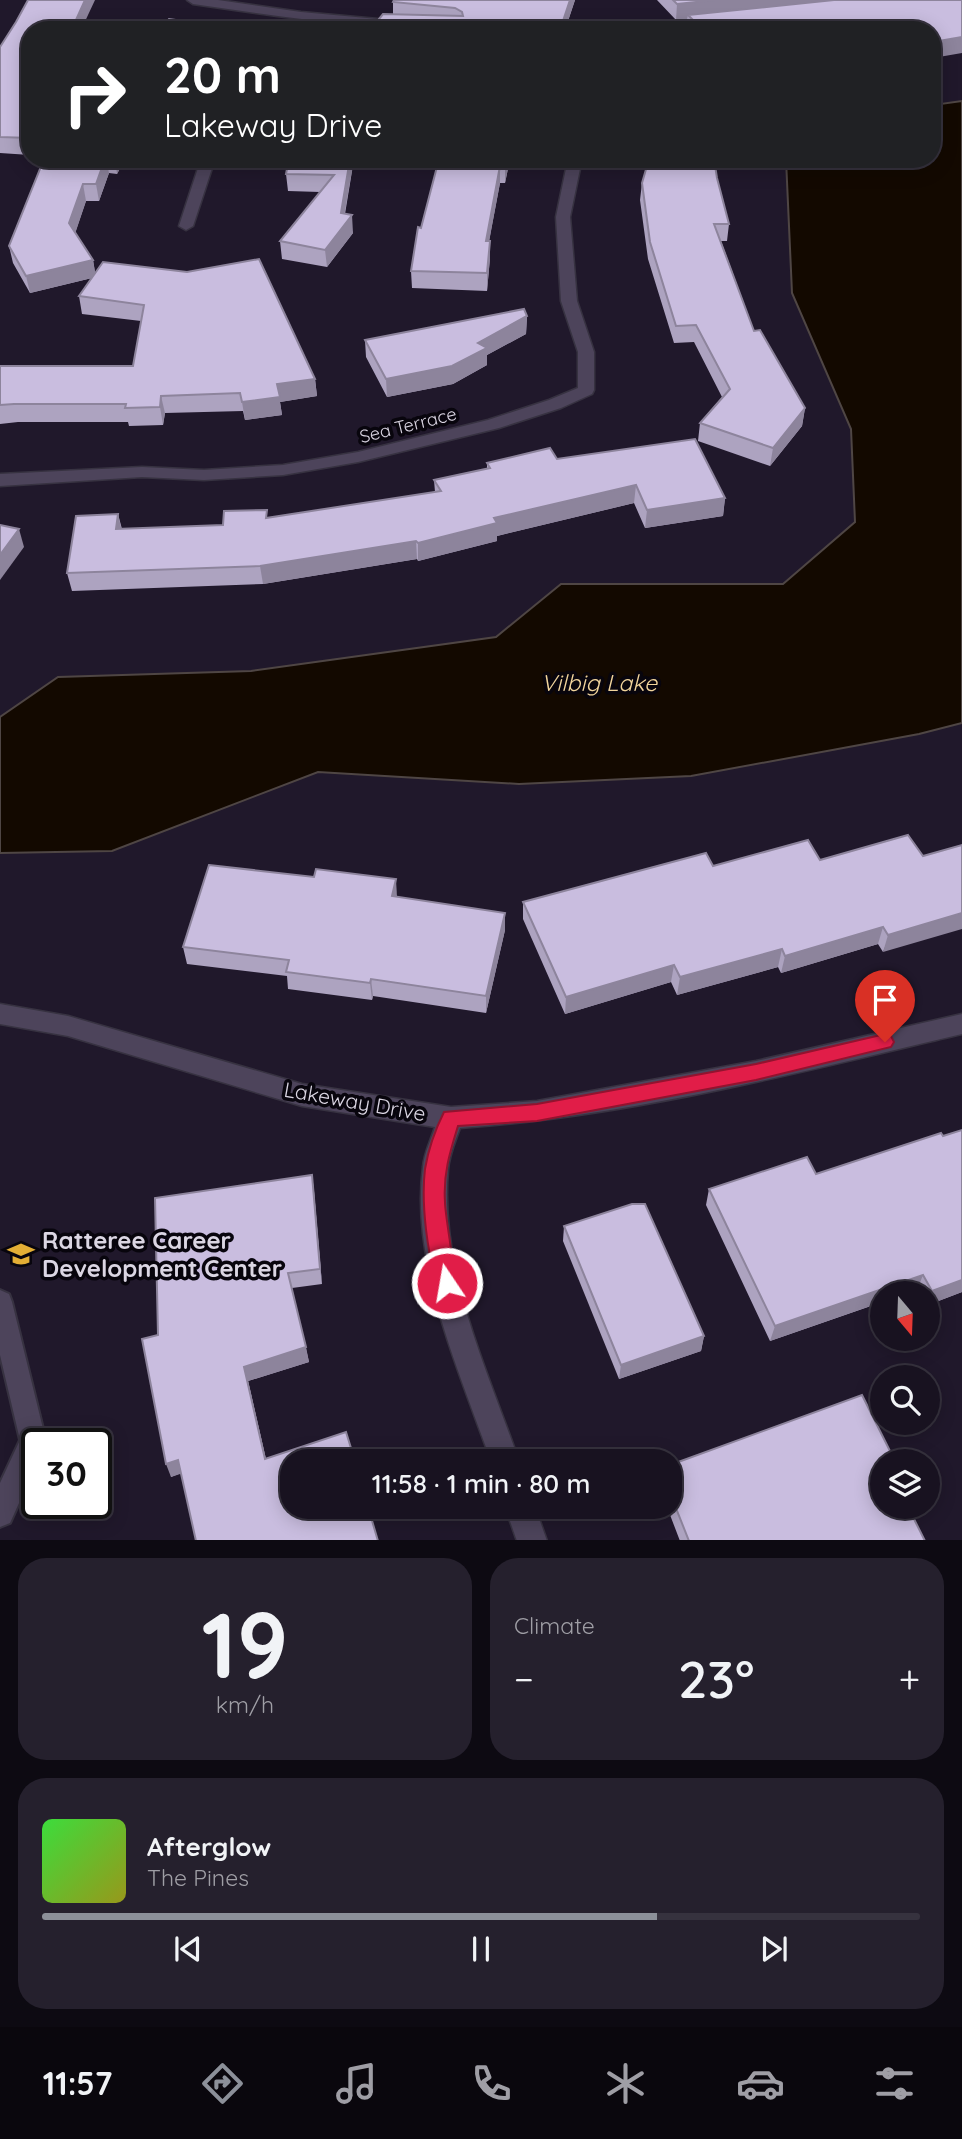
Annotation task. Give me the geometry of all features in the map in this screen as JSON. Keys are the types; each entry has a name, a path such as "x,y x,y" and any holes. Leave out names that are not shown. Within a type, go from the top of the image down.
{"street":[{"path":"193,0 356,21"},
{"path":"297,21 301,16"},
{"path":"186,226 205,168"},
{"name":"Sea Terrace","path":"0,480 142,472 204,475 283,470 358,457 493,424 555,404 586,390 586,352 569,300 563,218 573,168"},
{"name":"Lakeway Drive","path":"0,1014 68,1026 302,1096 451,1118 537,1112 605,1100 756,1072 962,1024"},
{"path":"451,1118 435,1169 435,1203 441,1259 453,1306 501,1449"},
{"path":"524,1519 532,1540"}],"lane":[{"path":"0,1302 33,1441 0,1513"}],"water":[{"name":"Vilbig Lake","path":"962,101 962,723 919,734 691,776 519,784 318,772 112,851 0,853 0,717 58,677 251,671 496,637 561,584 783,584 855,522 851,429 792,293 786,168 941,168 941,104"}],"building":[{"path":"28,0 85,0 75,21 21,21 21,138 0,137 0,47"},
{"path":"570,0 563,21 377,21 383,14 463,16 462,12 455,8 393,2"},
{"path":"673,0 715,0 677,4"},
{"path":"834,0 962,0 962,37 941,41 941,21 694,21 688,15"},
{"path":"40,168 102,168 96,184 83,184 69,223 93,260 26,276 9,246"},
{"path":"287,168 348,168 341,213 352,215 325,250 280,241 334,175 286,174"},
{"path":"437,168 500,168 486,241 490,241 487,273 411,271 418,227 421,228"},
{"path":"646,168 715,168 729,224 714,224 754,331 760,330 805,408 773,448 700,423 730,389 696,325 676,326 650,242 642,183"},
{"path":"259,259 315,379 277,384 280,397 242,402 240,393 161,396 160,407 125,408 126,404 0,405 0,366 133,366 144,305 79,296 103,262 187,272"},
{"path":"524,309 527,316 478,343 487,348 452,366 386,379 365,340"},
{"path":"695,439 725,498 647,510 636,485 494,518 497,523 418,543 416,541 260,566 67,573 76,516 118,514 116,529 223,525 224,511 267,510 266,518 441,491 434,480 490,468 487,463 550,448 557,459"},
{"path":"0,525 19,529 0,555"},
{"path":"908,835 923,856 962,845 962,913 888,935 883,927 785,956 782,949 680,977 674,965 566,997 523,902 706,853 713,866 808,840 820,860"},
{"path":"209,865 314,877 316,869 396,879 392,896 505,913 486,996 371,979 370,983 286,972 289,960 183,947"},
{"path":"962,1130 962,1280 940,1288 940,1281 926,1281 923,1275 906,1281 870,1281 870,1293 775,1326 709,1189 807,1157 816,1174 941,1133 943,1136"},
{"path":"312,1175 320,1269 288,1273 306,1347 244,1367 265,1459 280,1454 280,1519 372,1519 378,1540 196,1540 178,1460 166,1464 142,1339 158,1335 155,1198"},
{"path":"632,1204 645,1204 704,1336 621,1365 564,1226"},
{"path":"862,1395 870,1411 870,1435 882,1435 889,1449 870,1449 870,1519 914,1519 924,1540 689,1540 680,1519 682,1461"},
{"path":"346,1432 351,1449 295,1449"}],"place":[{"name":"Ratteree Career Development Center","path":"21,1254"}],"route":[{"path":"447,1283 441,1259 435,1203 435,1169 451,1118 537,1112 756,1072 885,1042"}]}
